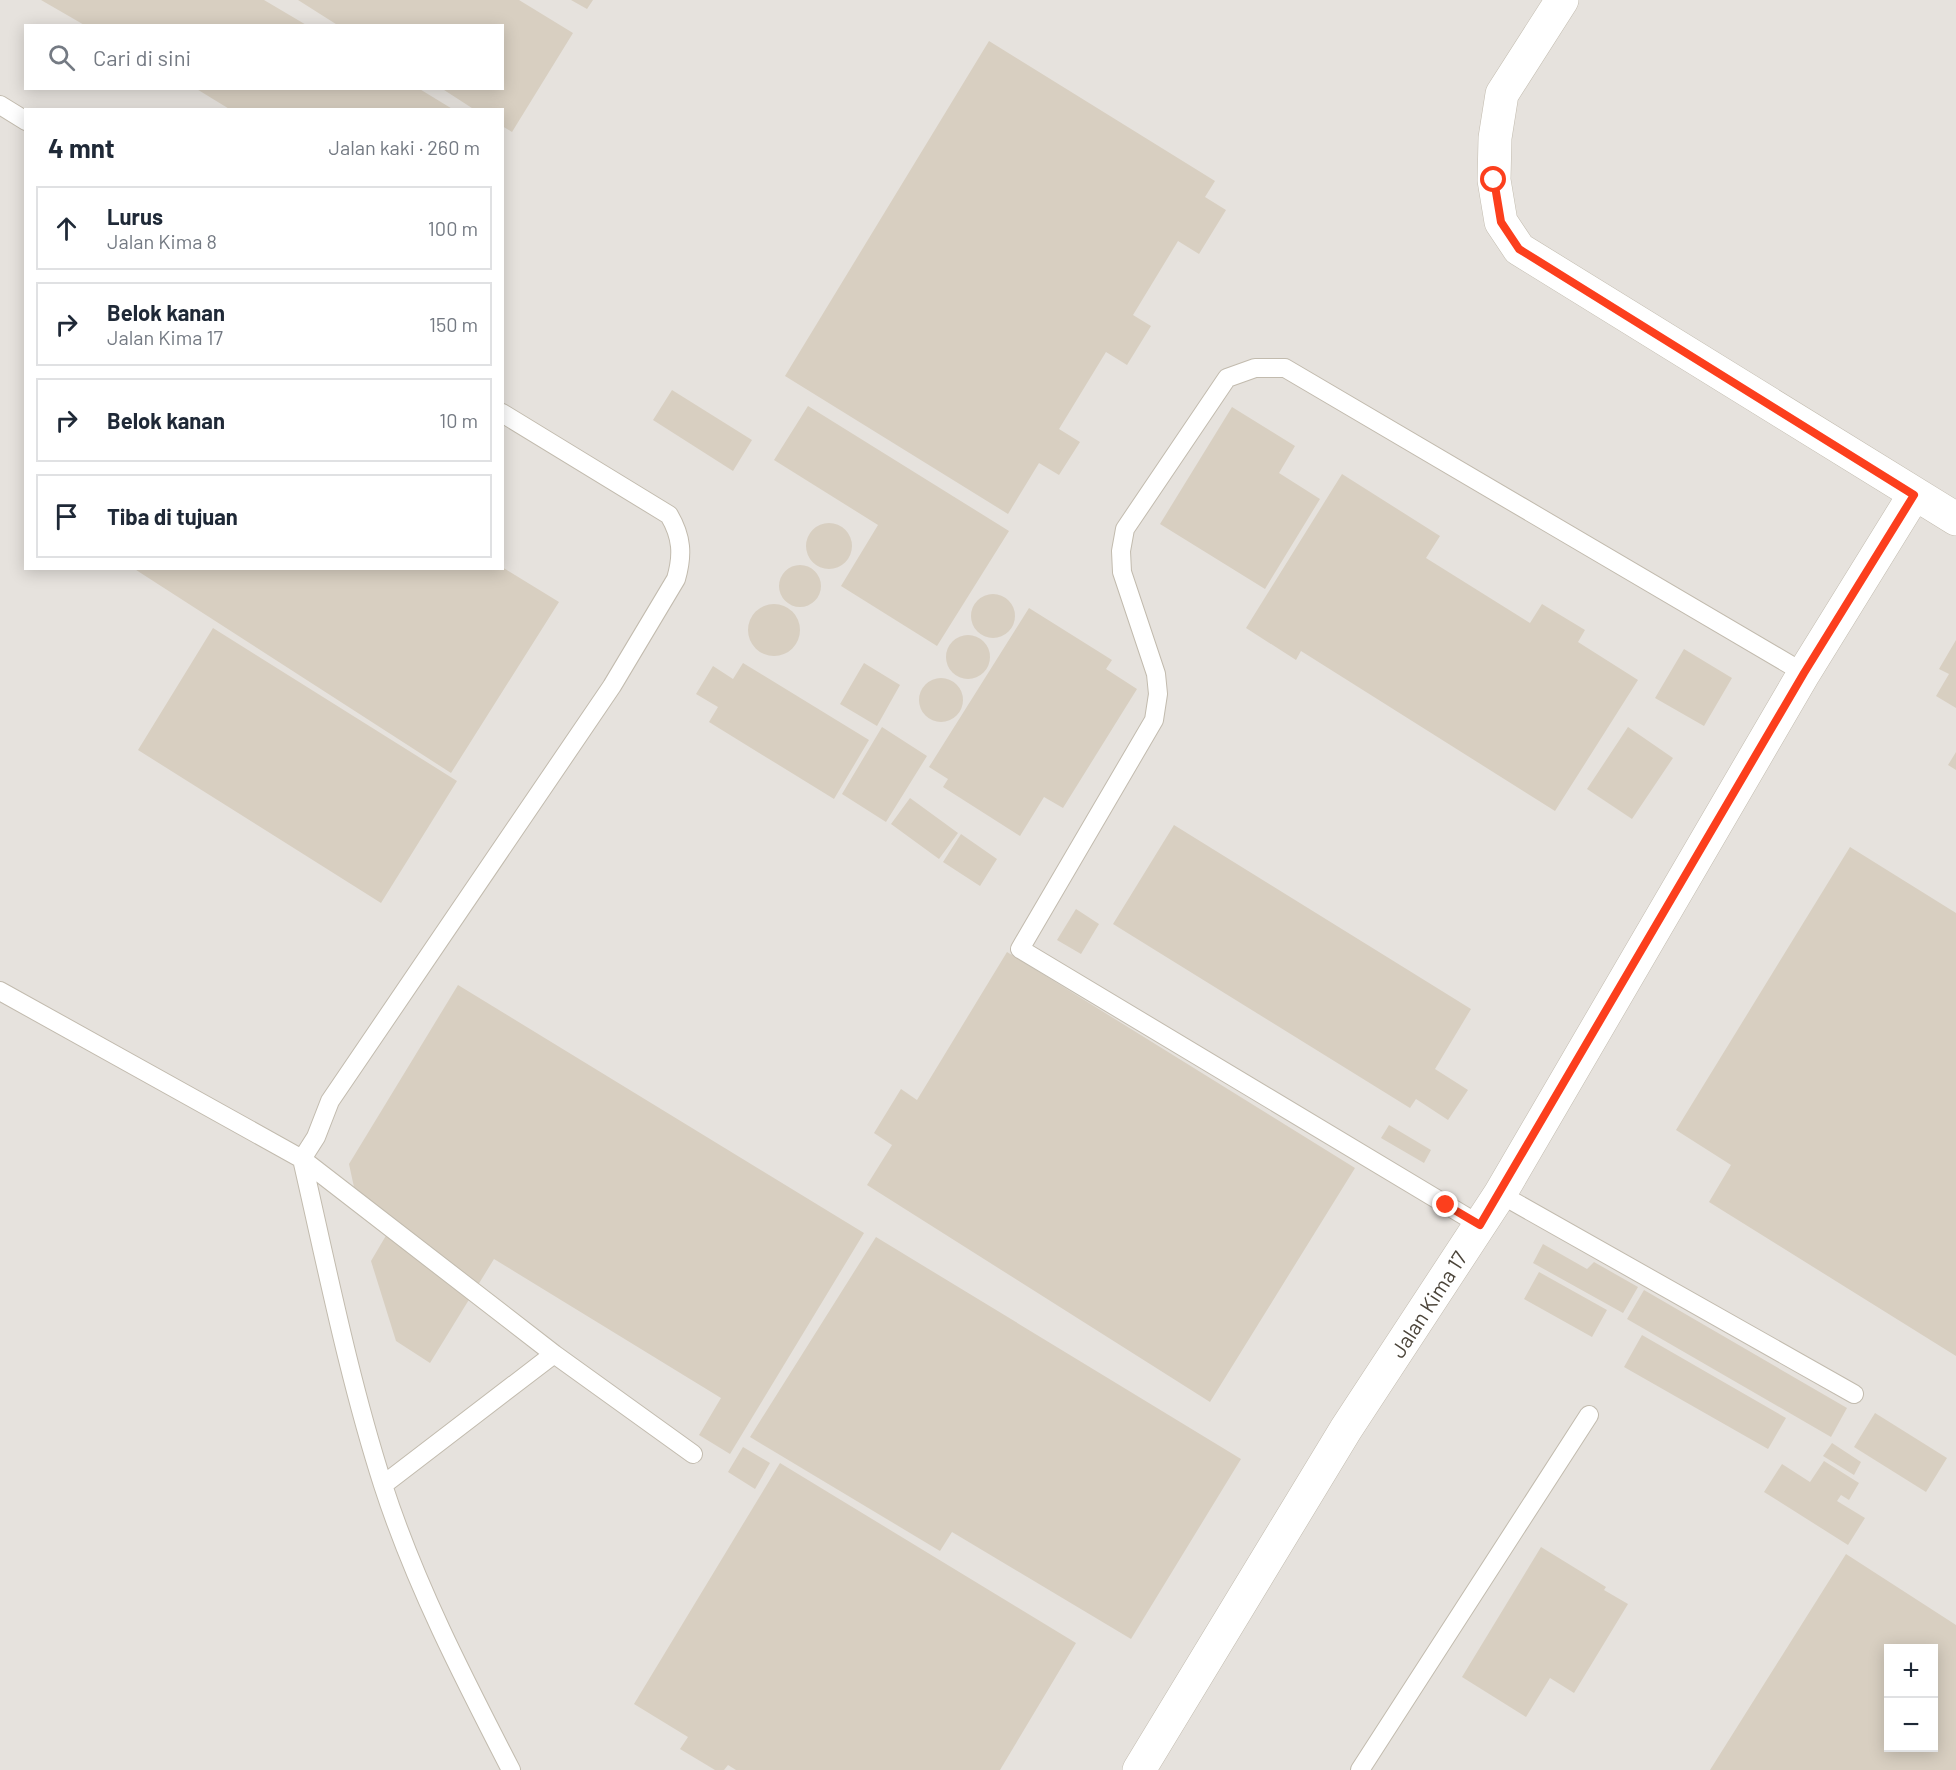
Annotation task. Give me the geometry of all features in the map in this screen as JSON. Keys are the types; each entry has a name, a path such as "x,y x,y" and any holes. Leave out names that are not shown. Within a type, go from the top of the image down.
{"street":[{"path":"1562,0 1502,94 1495,138 1494,180 1501,222 1519,249 1956,519"},
{"name":"Jalan Kima 17","path":"1139,1770 1346,1429 1500,1194 1804,673 1914,495"}],"lane":[{"path":"0,105 24,120"},
{"path":"1480,1225 1020,949 1154,720 1158,694 1156,674 1122,572 1121,550 1125,529 1227,378 1255,368 1285,368 1804,673"},
{"path":"504,414 669,515 678,530 682,546 679,571 612,686 330,1101 316,1137 302,1159 342,1333 383,1485 442,1635 511,1770"},
{"path":"0,991 302,1159 554,1354 693,1454"},
{"path":"1500,1194 1854,1394"},
{"path":"383,1485 554,1354"},
{"path":"1360,1770 1589,1415"}],"shaded area":[{"path":"0,0 1956,0 1956,1770 0,1770"}],"building":[{"path":"41,0 264,0 305,24 83,24"},
{"path":"298,0 519,0 573,33 512,132 504,127 504,108 472,108 444,90 504,90 504,24 336,24"},
{"path":"571,0 593,0 587,9"},
{"path":"989,41 1215,181 1205,197 1226,210 1199,254 1178,241 1133,315 1151,326 1127,365 1106,352 1059,429 1080,442 1059,475 1039,463 1008,514 785,376"},
{"path":"198,90 421,90 451,108 228,108"},
{"path":"672,390 752,440 733,471 653,420"},
{"path":"808,406 1009,531 937,646 841,586 878,525 774,460"},
{"path":"1232,407 1295,446 1279,473 1320,499 1265,589 1160,524"},
{"path":"1342,474 1440,536 1426,558 1530,623 1542,604 1585,630 1578,642 1638,680 1555,811 1301,651 1296,660 1246,628"},
{"path":"829,523 845,530 852,546 845,562 829,569 813,562 806,546 813,530"},
{"path":"800,565 808,566 815,571 820,578 820,594 815,601 808,606 800,607 792,606 785,601 780,594 779,586 780,578 785,571 792,566"},
{"path":"504,568 559,602 451,773 136,570"},
{"path":"993,594 1008,601 1015,616 1008,631 993,638 978,631 971,616 978,601"},
{"path":"769,604 779,604 788,608 796,616 800,630 796,644 788,652 779,656 769,656 760,652 752,644 748,635 748,625 752,616 760,608"},
{"path":"1029,608 1112,660 1106,669 1137,689 1063,808 1044,797 1020,836 943,787 948,779 929,767"},
{"path":"213,628 457,781 381,903 138,750"},
{"path":"968,635 983,642 990,657 983,672 968,679 953,672 946,657 953,642"},
{"path":"1956,640 1956,708 1936,696 1949,674 1939,669"},
{"path":"1684,649 1732,678 1704,726 1655,698"},
{"path":"743,663 869,740 834,799 709,722 718,707 696,694 713,666 733,679"},
{"path":"864,663 900,685 877,726 840,704"},
{"path":"941,678 956,685 963,700 956,715 941,722 926,715 919,700 926,685"},
{"path":"882,727 927,756 886,822 842,794"},
{"path":"1628,727 1673,758 1632,819 1587,789"},
{"path":"1956,752 1956,770 1948,765"},
{"path":"910,798 958,833 939,859 891,824"},
{"path":"1174,825 1471,1009 1435,1069 1468,1090 1448,1120 1416,1099 1410,1108 1113,924"},
{"path":"961,834 997,859 980,886 943,862"},
{"path":"1850,847 1956,913 1956,1356 1709,1202 1731,1165 1676,1130"},
{"path":"1076,909 1099,924 1081,954 1057,940"},
{"path":"1007,952 1355,1168 1210,1402 867,1185 892,1145 874,1133 901,1089 917,1100"},
{"path":"458,985 864,1233 730,1454 699,1435 721,1398 494,1259 430,1363 396,1341 371,1261 394,1222 357,1201 349,1164"},
{"path":"1389,1125 1431,1150 1424,1163 1381,1138"},
{"path":"876,1237 1241,1459 1131,1639 952,1532 940,1551 750,1437"},
{"path":"1543,1244 1587,1269 1594,1262 1638,1287 1623,1313 1533,1263"},
{"path":"1539,1272 1607,1310 1592,1337 1524,1299"},
{"path":"1644,1290 1847,1408 1831,1437 1627,1319"},
{"path":"1642,1335 1786,1418 1768,1449 1624,1367"},
{"path":"1875,1413 1947,1458 1926,1492 1854,1447"},
{"path":"1832,1443 1861,1462 1854,1475 1823,1456"},
{"path":"743,1447 770,1463 755,1489 728,1472"},
{"path":"1824,1461 1859,1483 1849,1500 1841,1495 1837,1501 1865,1518 1848,1545 1764,1492 1782,1464 1810,1482"},
{"path":"780,1463 1076,1643 1000,1770 736,1770 728,1765 724,1770 715,1770 680,1749 688,1737 634,1704"},
{"path":"1541,1547 1606,1587 1604,1590 1628,1604 1574,1693 1550,1678 1526,1717 1462,1677"},
{"path":"1846,1554 1956,1625 1956,1770 1710,1770"}],"route":[{"path":"1446,1205 1480,1225 1804,673 1914,495 1519,249 1501,222 1494,180"}]}
